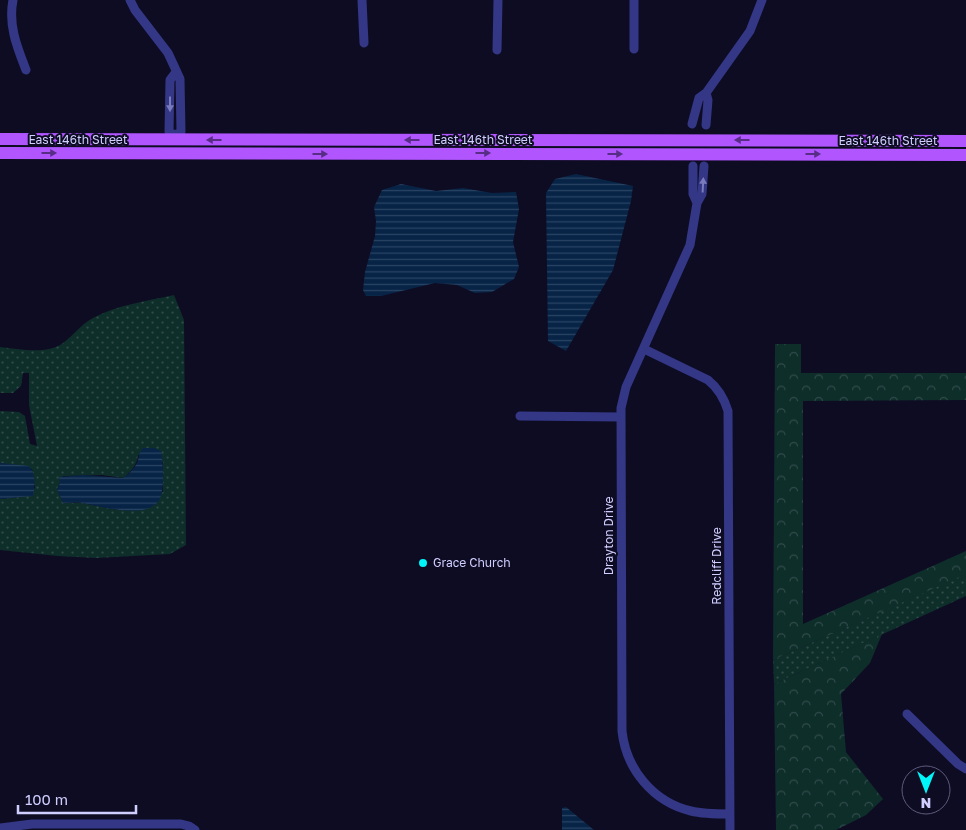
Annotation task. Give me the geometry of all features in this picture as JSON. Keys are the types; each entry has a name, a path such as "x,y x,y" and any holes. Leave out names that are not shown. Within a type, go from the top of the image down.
{"main road":[{"name":"East 146th Street","path":"0,139 175,137 966,141"},
{"name":"East 146th Street","path":"0,154 966,155"}],"street":[{"path":"12,0 12,26 26,70"},
{"path":"130,0 135,10 168,53 176,72 170,80 169,132 175,137 176,153"},
{"path":"362,0 364,43"},
{"path":"497,50 498,0"},
{"path":"634,0 634,49"},
{"path":"692,124 700,98 706,93 750,31 762,0"},
{"path":"706,93 708,100 706,124"},
{"name":"Drayton Drive","path":"692,166 693,194 697,204"},
{"name":"Drayton Drive","path":"704,166 702,194 697,204 690,246 626,387 621,417 622,731 631,762 638,775 661,798 692,812 730,814"},
{"name":"Redcliff Drive","path":"644,349 708,380 718,390 728,411 730,830"},
{"path":"520,416 621,417"},
{"path":"907,714 958,764 966,769"},
{"path":"0,828 32,824 181,824 195,830"}],"green space":[{"path":"174,295 184,320 186,545 170,554 96,558 0,550 0,499 21,497 35,488 32,469 0,463 0,411 19,412 25,416 30,444 37,446 29,405 29,373 23,373 21,386 13,393 0,393 0,347 41,350 56,347 84,324 102,314 143,301","holes":["138,455 163,462 163,492 118,510 82,503 63,503 57,489 63,476 102,475 123,478 133,468"]},
{"path":"775,344 801,344 801,373 966,373 966,400 803,401 803,624 966,551 966,574 773,660"},
{"path":"966,573 966,596 774,684 773,660"},
{"path":"882,634 870,663 841,694 846,752 883,799 866,815 836,830 776,830 774,684"}],"water":[{"path":"576,174 633,186 631,201 613,270 566,351 548,341 546,193 555,179"},
{"path":"401,184 436,191 463,188 492,193 516,192 519,209 513,242 519,267 514,279 492,292 475,293 457,285 435,283 381,296 366,296 363,290 365,272 375,236 376,221 374,207 382,190"},
{"path":"143,448 154,448 161,451 163,470 162,493 157,503 150,508 132,511 80,503 63,503 57,489 60,483 59,477 83,475 123,478 136,465"},
{"path":"0,463 29,466 34,476 33,496 0,499"},
{"path":"566,807 594,830 562,830 562,808"}],"place":[{"name":"Grace Church","path":"423,563"}]}
